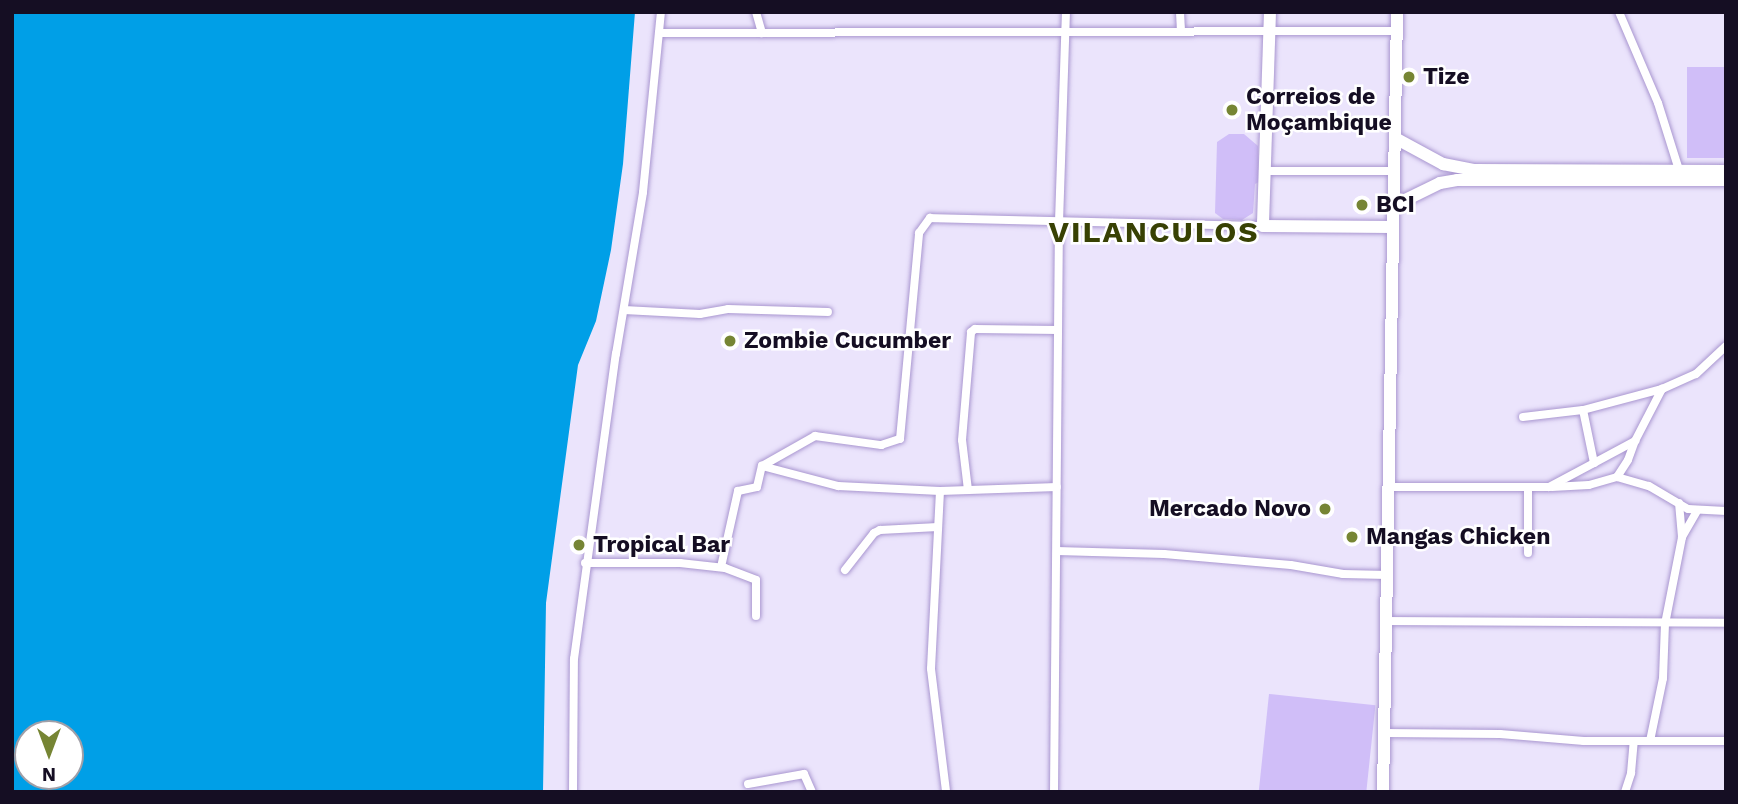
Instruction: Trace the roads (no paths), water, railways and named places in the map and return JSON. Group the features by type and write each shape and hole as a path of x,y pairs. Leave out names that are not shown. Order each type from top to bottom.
{"main road":[{"path":"1270,12 1263,226 1392,227"},
{"path":"1383,792 1397,12"},
{"path":"1395,138 1443,164 1473,170 1726,171"},
{"path":"1393,206 1440,183 1457,180 1726,180"}],"street":[{"path":"573,792 574,659 585,563 643,192 660,12"},
{"path":"756,12 762,33"},
{"path":"1054,792 1059,222 1063,30 1066,12"},
{"path":"1180,12 1181,31"},
{"path":"1619,12 1658,103 1679,170"},
{"path":"659,33 1397,31"},
{"path":"1266,171 1393,171"},
{"path":"721,567 738,491 757,487 762,466 816,436 881,445 900,439 919,233 930,218 1001,217 1059,222 1263,226"},
{"path":"624,310 700,314 728,309 828,312"},
{"path":"968,490 962,440 971,332 975,329 1058,330"},
{"path":"1523,417 1583,410 1662,389 1696,374 1726,346"},
{"path":"1617,477 1662,389"},
{"path":"1583,410 1594,463"},
{"path":"1549,487 1635,441"},
{"path":"762,466 838,486 940,491 1057,487"},
{"path":"1389,487 1528,488 1589,485 1617,477 1648,486 1697,511 1726,510"},
{"path":"1528,488 1528,554"},
{"path":"940,491 931,669 946,792"},
{"path":"1650,741 1663,678 1665,624 1682,537 1679,503"},
{"path":"1682,537 1697,511"},
{"path":"845,570 874,533 880,530 939,527"},
{"path":"1057,551 1164,554 1291,565 1343,574 1388,575"},
{"path":"585,563 680,563 721,567 756,580 756,616"},
{"path":"1387,621 1726,624"},
{"path":"1384,733 1634,741 1726,741"},
{"path":"1625,792 1631,773 1634,741"},
{"path":"748,784 804,774 812,792"}],"water":[{"path":"12,12 635,12 623,164 611,250 596,321 578,365 546,603 543,792 12,792"}],"place":[{"name":"Tize","path":"1409,77"},
{"name":"Correios de Moçambique","path":"1232,110"},
{"name":"BCI","path":"1362,205"},
{"name":"Zombie Cucumber","path":"730,341"},
{"name":"Mercado Novo","path":"1325,509"},
{"name":"Mangas Chicken","path":"1352,537"},
{"name":"Tropical Bar","path":"579,545"}],"district":[{"name":"VILANCULOS","path":"1154,232"}]}
